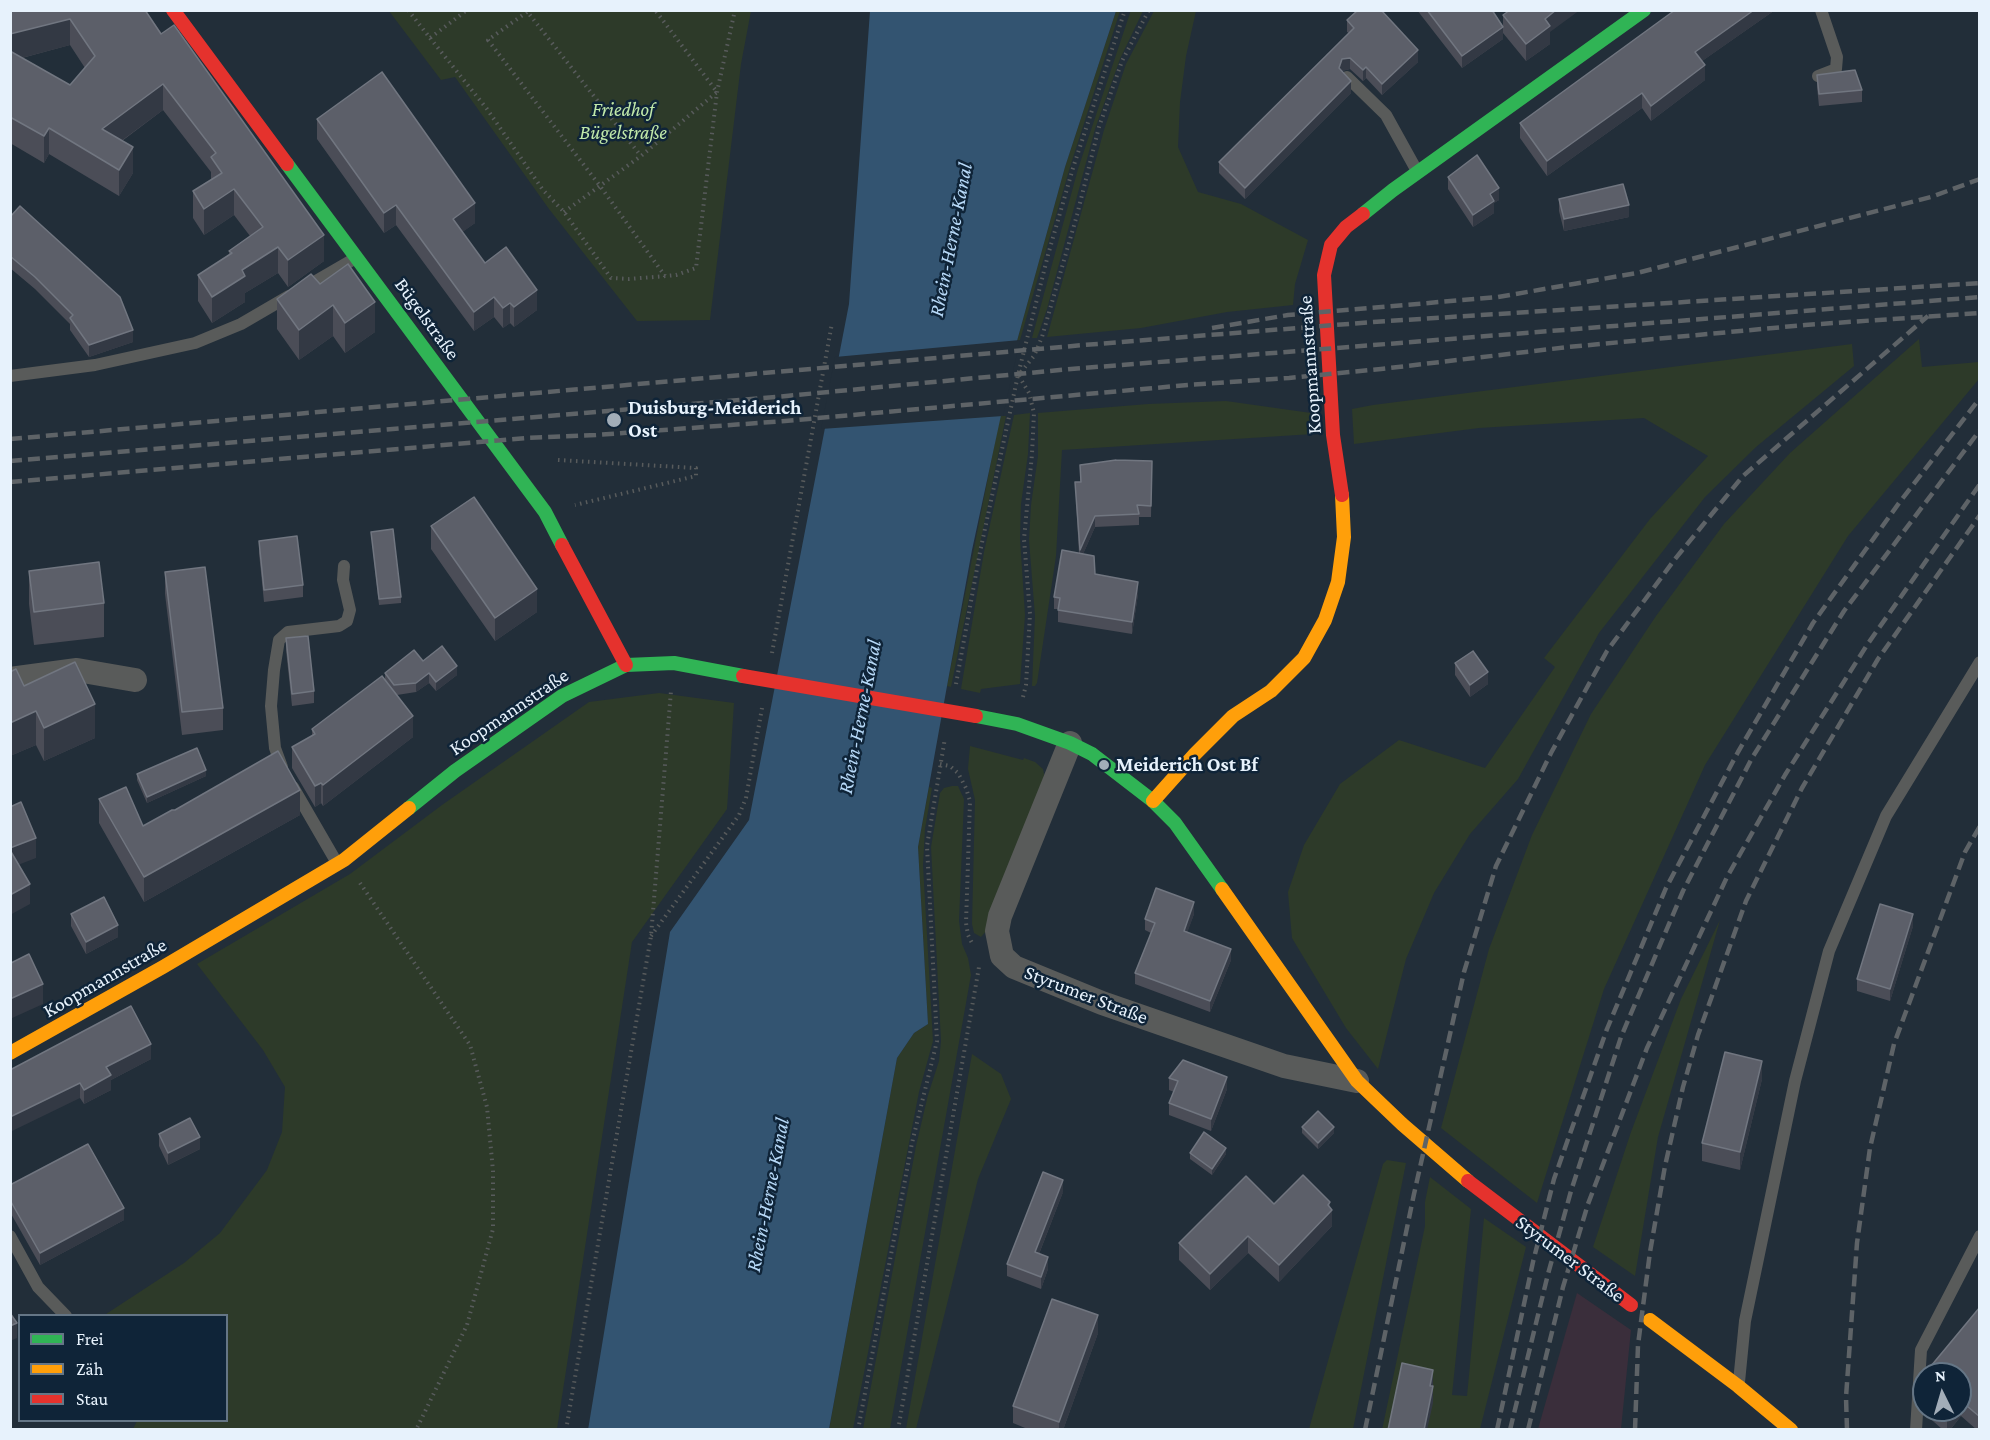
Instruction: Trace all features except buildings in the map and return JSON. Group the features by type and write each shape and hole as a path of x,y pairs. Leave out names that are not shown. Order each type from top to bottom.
{"street":[{"name":"Bügelstraße","path":"173,10 545,512 626,665"},
{"name":"Koopmannstraße","path":"1153,801 1233,716 1271,691 1304,658 1326,620 1338,582 1344,537 1342,495 1333,435 1324,276 1331,245 1346,227 1418,172 1644,10"},
{"name":"Koopmannstraße","path":"10,1053 163,967 341,862 455,771 562,696 626,665 674,663 1017,724 1070,743 1092,754 1153,801 1175,823"},
{"path":"10,679 77,670 135,680"},
{"path":"989,950 1000,916 1070,743"},
{"name":"Styrumer Straße","path":"1175,823 1357,1081 1402,1125 1482,1193 1738,1386 1791,1430"},
{"name":"Styrumer Straße","path":"989,950 1002,956 1014,967 1101,1003 1284,1066 1357,1081"}],"lane":[{"path":"1818,76 1836,69 1837,57 1821,10"},
{"path":"1347,77 1386,115 1418,172"},
{"path":"10,376 95,365 195,343 242,324 356,257"},
{"path":"341,862 278,759 271,706 279,640 283,635 288,632 339,626 347,621 350,610 343,580 344,566"},
{"path":"1738,1386 1745,1321 1792,1093 1829,951 1886,816 1980,662"},
{"path":"10,1236 38,1287 64,1314"},
{"path":"1916,1430 1921,1350 1980,1236"}],"path":[{"path":"408,10 487,109 543,190 564,212 611,278 629,279 676,275 696,268 717,92 735,10"},
{"path":"430,38 467,10"},
{"path":"655,10 717,92"},
{"path":"955,688 980,552 1018,375 1048,255 1125,10"},
{"path":"1018,375 1034,356 1042,337 1099,128 1122,61 1149,10"},
{"path":"641,156 527,11 488,40 666,276"},
{"path":"564,212 641,156 717,92"},
{"path":"771,659 832,323"},
{"path":"1017,724 1026,685 1030,614 1024,539 1034,414 1029,393 1018,375"},
{"path":"545,512 696,476 696,468 558,460"},
{"path":"566,1430 651,936 674,663"},
{"path":"651,936 739,815 746,798 763,705"},
{"path":"858,1430 912,1143 937,1041 927,846 946,731"},
{"path":"898,1430 979,973 989,950 968,935 966,923 970,801 958,773 950,766 940,764"},
{"path":"341,862 470,1045 487,1107 493,1171 493,1229 467,1324 416,1430"}],"shaded area":[{"path":"1577,1293 1631,1330 1621,1429 1538,1429"}],"green space":[{"path":"1131,10 1143,11 1120,59 1095,129 1047,309 1037,338 1032,338 1078,169"},
{"name":"Friedhof Bügelstraße","path":"389,11 751,11 741,64 710,320 637,321 549,209 455,77 441,80"},
{"path":"1116,11 1120,11 1070,167 1020,340 1017,341 1065,167"},
{"path":"1154,11 1196,11 1186,56 1180,102 1178,147 1198,192 1241,204 1308,240 1295,284 1293,305 1227,312 1141,328 1047,337 1104,130 1126,64"},
{"path":"1919,339 1922,367 1979,362 1979,379 1848,536 1705,765 1604,989 1537,1203 1441,1128 1489,949 1532,835 1591,714 1656,616 1724,524 1790,453"},
{"path":"1852,344 1854,366 1756,447 1705,497 1599,633 1518,779 1470,834 1434,893 1406,959 1378,1069 1346,1028 1292,938 1288,892 1304,845 1340,784 1399,740 1485,768 1555,667 1544,658 1650,519 1708,456 1644,418 1479,428 1354,444 1352,409"},
{"path":"1226,401 1311,413 1313,434 1062,450 1056,556 1037,683 1032,686 1035,616 1029,540 1038,456 1038,413 1148,404"},
{"path":"1030,413 1028,454 1021,504 1020,538 1025,615 1020,684 981,689 980,693 961,689 984,552 1014,415"},
{"path":"1000,416 1006,416 951,687 947,686"},
{"path":"659,693 734,703 727,809 632,942 557,1429 133,1429 136,1422 228,1422 228,1314 106,1314 184,1263 220,1233 267,1170 282,1132 285,1087 263,1050 197,964 350,874 442,805 589,702"},
{"path":"970,746 1035,762 1043,769 1044,774 1043,789 988,929 981,937 974,933 972,924 975,800 968,769"},
{"path":"958,786 964,799 959,921 962,944 968,958 971,975 890,1429 863,1429 916,1146 939,1061 941,1041 931,847 940,793 944,788"},
{"path":"929,787 932,788 925,829 923,865 933,1041 919,1092 853,1429 829,1430 897,1058 914,1033 928,1024 918,847"},
{"path":"1720,920 1658,1137 1635,1276 1593,1247 1631,1132 1681,999"},
{"path":"972,1054 1001,1074 1011,1099 978,1179 916,1429 906,1429"},
{"path":"1387,1160 1406,1163 1353,1429 1309,1429 1383,1164"},
{"path":"1430,1177 1471,1209 1452,1395 1467,1396 1484,1218 1526,1247 1480,1429 1382,1430 1425,1226 1425,1202"}],"water":[{"name":"Rhein-Herne-Kanal","path":"870,11 1116,11 1065,167 1017,341 972,550 918,847 928,1024 914,1033 897,1058 829,1429 588,1430 670,932 749,820 849,304"}],"pier":[{"path":"1020,340 1003,416 821,429 835,357"}],"railway":[{"path":"1212,328 1288,315 1498,297 1637,273 1931,197 1980,179"},
{"path":"10,439 1084,345 1373,322 1980,283"},
{"path":"10,461 786,396 1071,369 1980,297"},
{"path":"10,482 527,438 785,421 1289,378 1568,347 1805,325 1980,313"},
{"path":"1365,1430 1414,1194 1464,972 1496,866 1551,753 1607,651 1675,559 1743,476 1928,316"},
{"path":"1497,1430 1533,1262 1554,1179 1607,1029 1666,888 1738,752 1813,623 1899,503 1980,398"},
{"path":"1510,1430 1571,1191 1621,1037 1683,891 1752,758 1844,611 1980,430"},
{"path":"1528,1430 1563,1287 1588,1204 1647,1048 1727,877 1785,775 1867,645 1980,484"},
{"path":"1635,1430 1638,1345 1650,1252 1665,1166 1683,1087 1698,1035 1746,901 1802,788 1878,659 1980,515"},
{"path":"1847,1430 1846,1397 1857,1243 1870,1148 1894,1044 1965,852 1980,826"}],"traffic: fast":[{"path":"1363,214 1644,10"},
{"path":"287,164 545,512 562,545"},
{"path":"409,808 455,771 562,696 626,665 674,663 743,676"},
{"path":"976,716 1017,724 1070,743 1092,754 1153,801 1175,823 1222,889"}],"traffic: slow":[{"path":"1153,801 1233,716 1271,691 1304,658 1325,620 1338,582 1344,537 1342,495"},
{"path":"10,1053 163,967 344,860 409,808"},
{"path":"1222,889 1357,1081 1402,1124 1468,1181"},
{"path":"1650,1320 1738,1386 1791,1430"}],"traffic: jam":[{"path":"173,10 287,164"},
{"path":"1342,495 1333,435 1324,275 1331,245 1346,227 1363,214"},
{"path":"562,545 626,665"},
{"path":"743,676 976,716"},
{"path":"1468,1181 1631,1305"}],"place":[{"name":"Duisburg-Meiderich Ost","path":"614,420"},
{"name":"Meiderich Ost Bf","path":"1104,765"}]}
